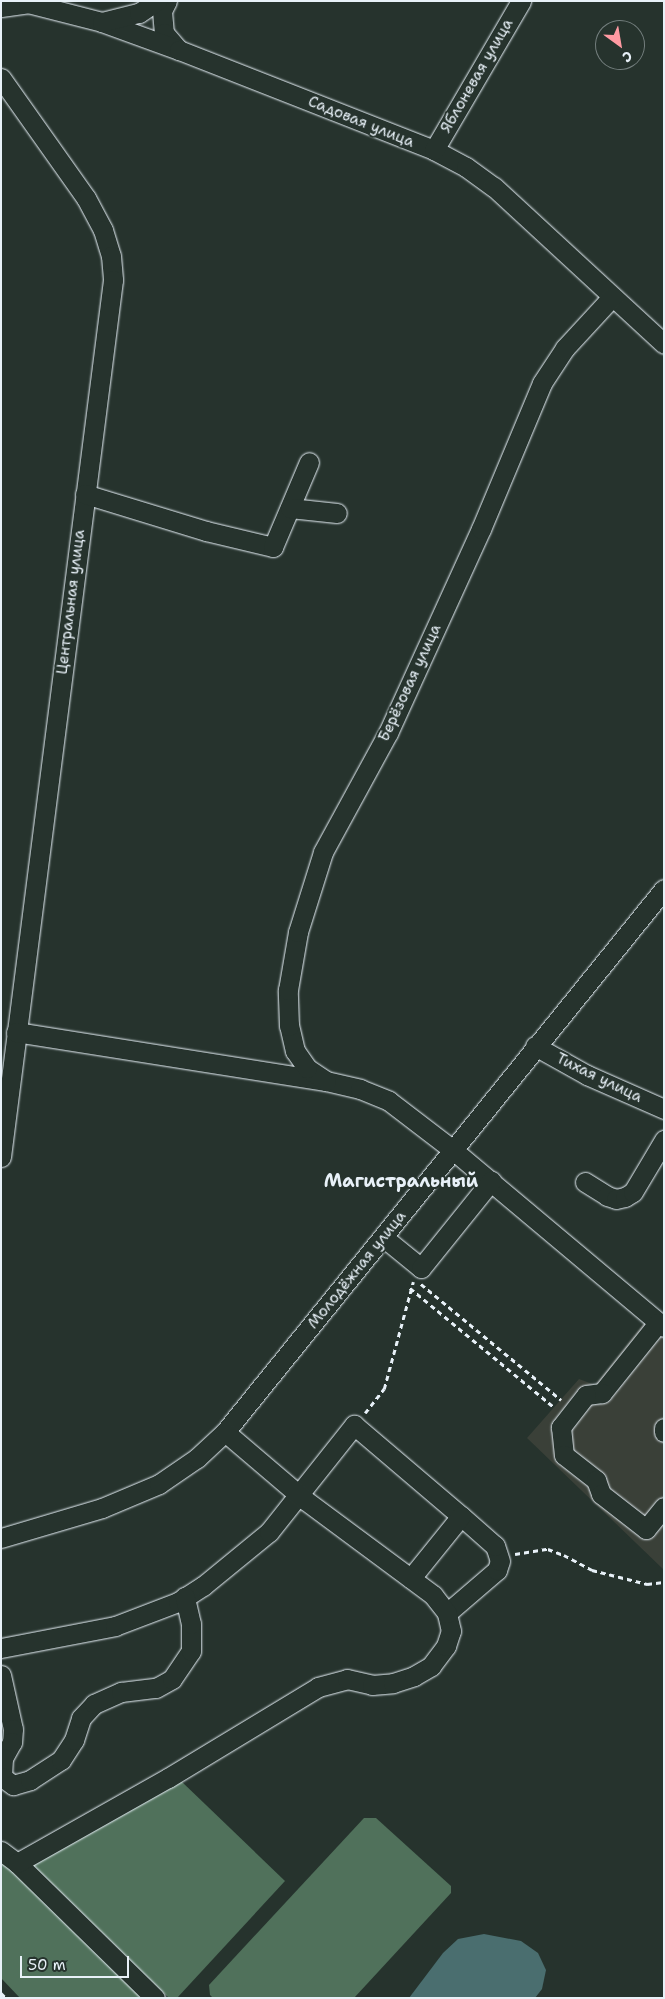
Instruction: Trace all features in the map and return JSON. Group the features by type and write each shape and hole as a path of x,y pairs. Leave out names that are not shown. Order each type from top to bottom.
{"street":[{"path":"102,22 136,7 157,1"},
{"path":"166,1 162,11 164,33 179,50"},
{"name":"Яблоневая улица","path":"434,150 521,1"},
{"name":"Садовая улица","path":"1,7 28,3 102,22 179,50 434,150 466,167 494,187 612,297 661,336"},
{"name":"Центральная улица","path":"1,78 86,198 103,230 111,256 113,280 1,1157"},
{"name":"Берёзовая улица","path":"326,1082 307,1068 295,1050 289,1026 288,990 298,932 323,852 388,733 481,528 542,383 565,348 612,297"},
{"path":"85,494 206,531 273,547 309,462"},
{"path":"290,508 337,513"},
{"name":"Молодёжная улица","path":"1,1538 102,1508 160,1484 197,1458 225,1432 535,1046 664,889"},
{"path":"16,1032 326,1082 360,1089 389,1101 491,1181 661,1325 602,1393 586,1395 561,1427 564,1455 596,1480 601,1494 646,1529 664,1507"},
{"name":"Тихая улица","path":"535,1046 587,1075 664,1109"},
{"path":"585,1182 607,1196 616,1199 625,1197 633,1192 664,1140"},
{"path":"383,1237 418,1273 491,1181"},
{"path":"1,1648 115,1626 185,1597 203,1586 269,1532 354,1425 495,1546 500,1560 497,1570 448,1613"},
{"path":"17,1863 168,1778 318,1686 347,1679 372,1685 393,1683 414,1676 431,1666 446,1646 451,1631 448,1613 434,1595 298,1494 225,1432"},
{"path":"411,1578 461,1516"},
{"path":"1,1675 13,1729 12,1742 3,1758 2,1777 13,1785 30,1780 61,1760 74,1740 80,1718 94,1704 121,1692 156,1688 172,1679 191,1651 191,1624 185,1597"},
{"path":"1,1851 17,1863 155,1998"}],"path":[{"path":"354,1425 374,1404 384,1389 410,1288 418,1273 570,1415"},
{"path":"410,1288 570,1415"},
{"path":"500,1560 520,1552 548,1549 592,1570 647,1584 664,1582"},
{"path":"1,1993 6,1998"}],"shaded area":[{"path":"647,1319 664,1333 664,1570 527,1438 579,1379 595,1385"}],"green space":[{"path":"181,1781 285,1881 177,1998 169,1998 33,1865"},
{"path":"364,1818 376,1818 451,1886 451,1893 354,1998 213,1998 210,1995 209,1985"},
{"path":"1,1850 155,1998 20,1998 1,1978"}],"water":[{"path":"484,1934 521,1941 538,1953 546,1970 542,1989 535,1998 409,1998 443,1953 458,1939"}],"district":[{"name":"Магистральный","path":"401,1181"}]}
